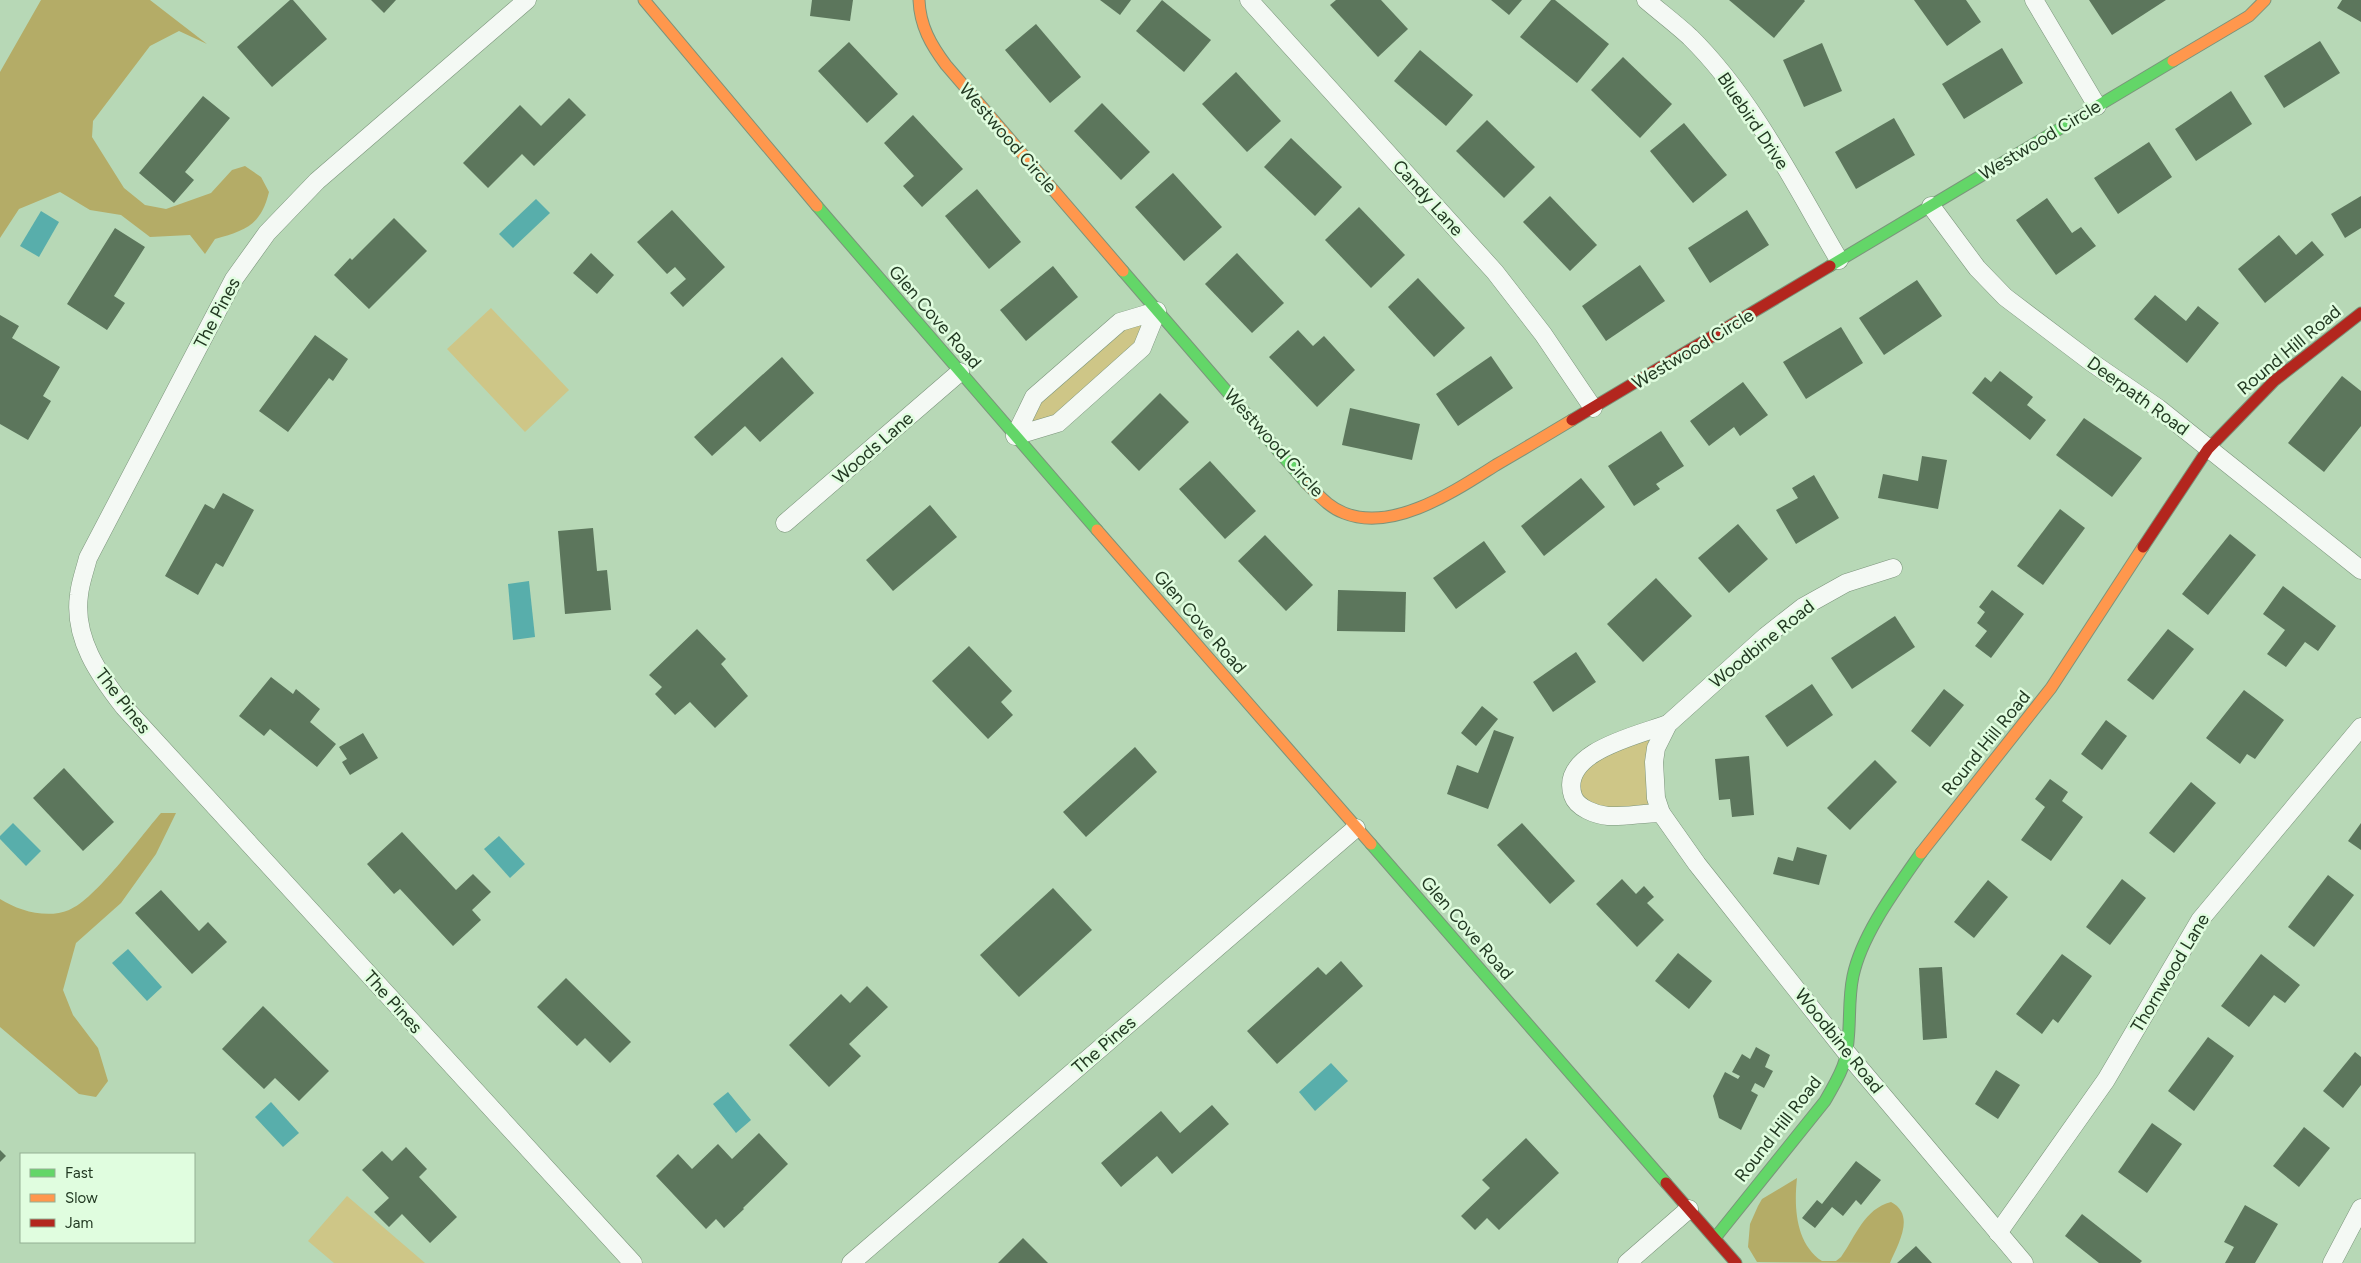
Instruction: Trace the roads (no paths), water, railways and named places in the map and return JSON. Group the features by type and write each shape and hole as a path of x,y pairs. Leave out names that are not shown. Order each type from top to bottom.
{"street":[{"name":"The Pines","path":"527,0 317,181 267,233 250,256 234,279 88,558 79,596 81,633 98,675 124,707 633,1263"},
{"name":"Glen Cove Road","path":"644,0 833,225 1015,436 1736,1263"},
{"name":"Westwood Circle","path":"919,0 923,28 936,52 961,84 1304,481 1333,508 1354,516 1369,518 1396,516 1435,502 2249,16 2265,0"},
{"name":"Candy Lane","path":"1249,0 1495,272 1543,334 1593,408"},
{"name":"Bluebird Drive","path":"1646,0 1690,37 1722,74 1756,121 1839,260"},
{"path":"2034,0 2097,106"},
{"name":"Deerpath Road","path":"1931,206 1977,268 2005,297 2091,362 2158,408 2361,570"},
{"path":"1015,436 1058,422 1142,348 1157,311"},
{"path":"1015,436 1034,397 1120,322 1157,311"},
{"name":"Round Hill Road","path":"1714,1238 1825,1101 1839,1078 1846,1052 1851,980 1859,955 1888,899 1932,836 1999,757 2051,688 2208,449 2274,381 2361,313"},
{"name":"Woods Lane","path":"785,524 960,372"},
{"name":"Woodbine Road","path":"1893,568 1846,583 1803,607 1766,636 1668,724 1656,748 1654,762 1656,798 1661,813 1697,864 1846,1052 1947,1169 2024,1263"},
{"name":"Woodbine Road","path":"1661,813 1607,816 1584,809 1575,801 1570,787 1572,775 1585,759 1600,749 1668,724"},
{"name":"Thornwood Lane","path":"1998,1233 2106,1080 2200,920 2361,727"},
{"name":"The Pines","path":"852,1263 1356,828"},
{"path":"2332,1263 2361,1208"},
{"path":"1627,1263 1689,1209"}],"water":[{"path":"536,199 550,213 513,248 499,234"},
{"path":"41,211 59,222 39,257 20,246"},
{"path":"529,581 535,637 513,640 508,584"},
{"path":"13,823 41,851 26,866 0,839 0,836"},
{"path":"499,836 525,864 510,878 484,849"},
{"path":"128,949 162,987 147,1001 112,963"},
{"path":"1331,1063 1348,1081 1315,1111 1299,1092"},
{"path":"728,1092 751,1120 736,1133 713,1104"},
{"path":"271,1102 299,1133 283,1147 255,1117"}]}
